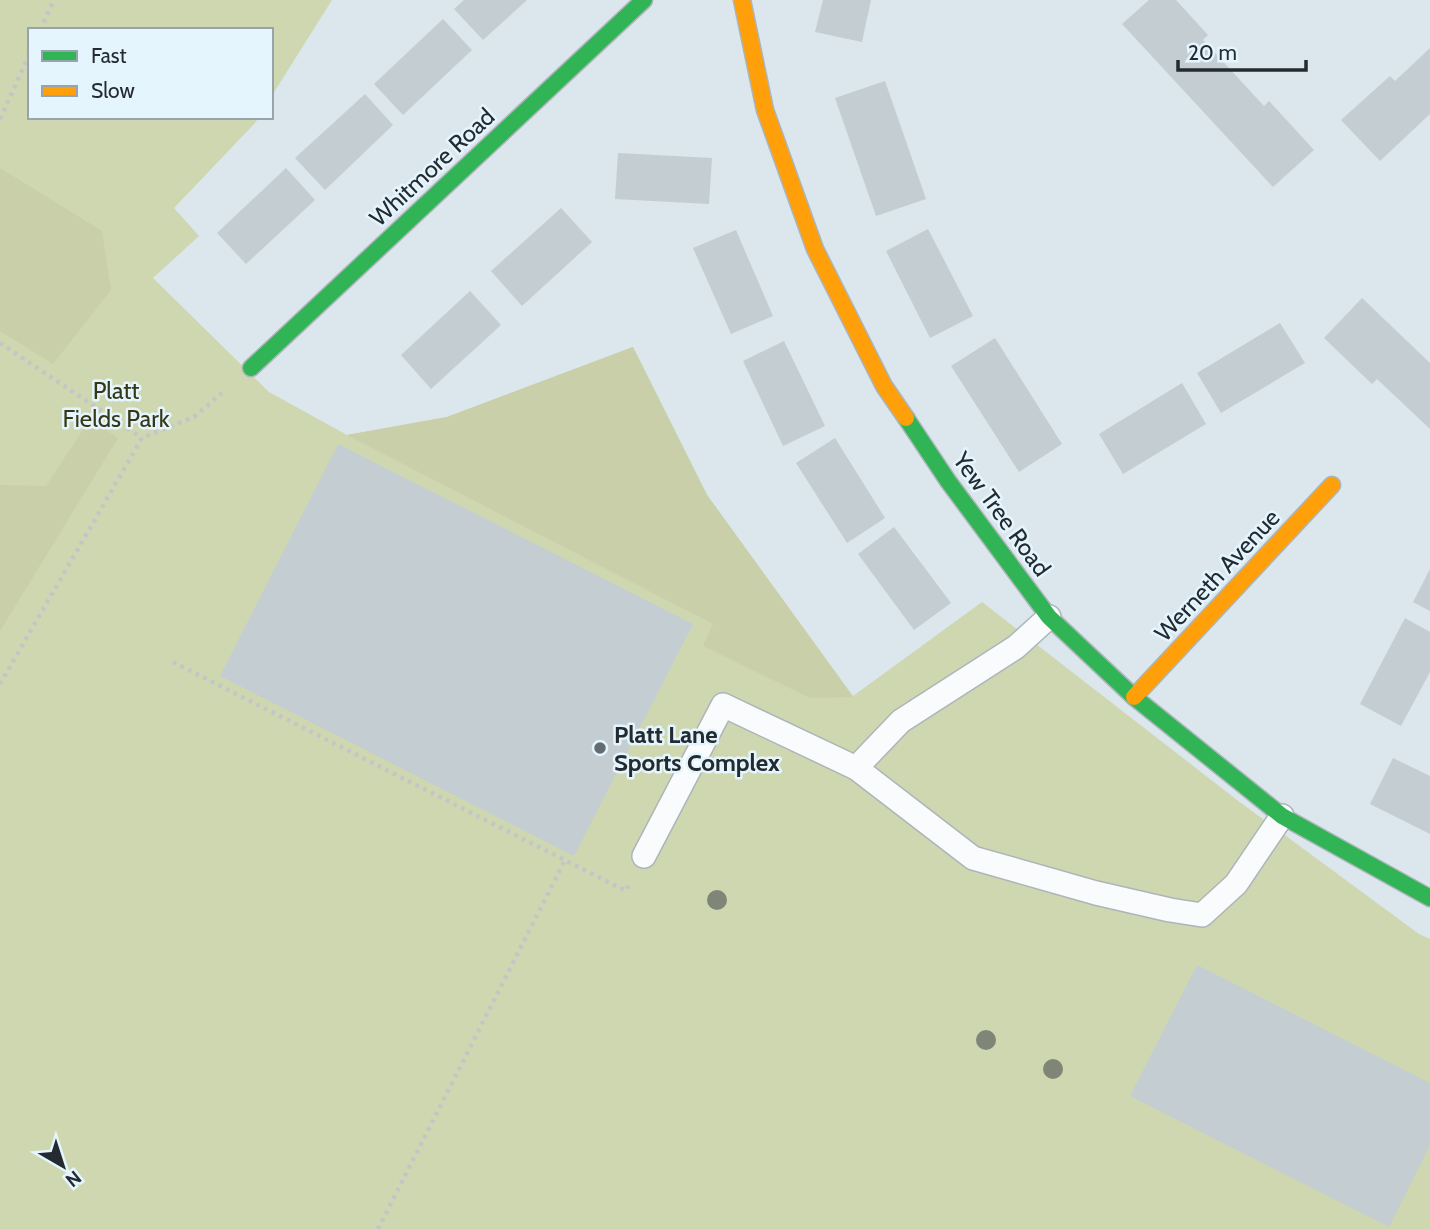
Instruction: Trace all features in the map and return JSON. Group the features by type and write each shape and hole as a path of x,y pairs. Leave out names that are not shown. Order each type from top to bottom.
{"street":[{"name":"Whitmore Road","path":"251,368 644,0"},
{"name":"Yew Tree Road","path":"742,0 765,110 815,249 884,386 948,481 1049,617 1134,697 1283,817 1430,898"},
{"name":"Werneth Avenue","path":"1134,697 1332,485"}],"lane":[{"path":"856,768 901,721 1016,647 1049,617"},
{"path":"644,856 723,705 856,768 973,858 1096,893 1170,910 1202,915 1236,884 1283,817"}],"path":[{"path":"41,28 54,0"},
{"path":"0,119 28,57"},
{"path":"0,343 142,438"},
{"path":"0,684 142,438 194,417 251,368"},
{"path":"173,662 626,891 644,856"},
{"path":"378,1229 565,860"}],"green space":[{"name":"Platt Lane Sports Complex","path":"0,0 332,0 273,94 273,28 28,28 28,119 258,119 174,208 199,236 153,278 269,392 347,435 447,417 633,347 707,495 853,696 982,602 1237,800 1419,934 1430,939 1430,1229 0,1229"},
{"path":"0,168 102,231 111,290 53,364 0,331"},
{"path":"633,347 707,495 853,697 810,698 703,646 713,624 347,435 447,417"},
{"path":"90,419 118,438 0,631 0,485 46,486"}],"building":[{"path":"464,0 527,0 483,40 454,9"},
{"path":"823,0 871,0 862,42 815,32"},
{"path":"1149,0 1176,0 1208,35 1203,40 1264,106 1269,101 1314,150 1273,187 1122,24"},
{"path":"443,19 472,50 403,115 374,84"},
{"path":"1430,48 1430,114 1380,161 1341,120 1390,76 1395,81"},
{"path":"885,81 926,199 876,216 835,98"},
{"path":"365,94 393,125 325,190 295,158"},
{"path":"618,153 712,158 709,204 615,199"},
{"path":"286,168 315,200 246,264 217,233"},
{"path":"561,208 592,242 522,306 491,271"},
{"path":"928,229 973,316 930,338 886,251"},
{"path":"736,230 773,316 731,334 693,248"},
{"path":"470,291 501,325 431,389 401,355"},
{"path":"1362,298 1430,363 1430,429 1377,379 1372,384 1324,338"},
{"path":"1280,323 1305,363 1221,413 1197,373"},
{"path":"995,338 1062,444 1019,472 951,366"},
{"path":"784,341 825,426 783,446 743,361"},
{"path":"1182,383 1206,424 1123,474 1099,434"},
{"path":"835,438 885,518 847,543 796,463"},
{"path":"338,444 693,624 574,856 220,676"},
{"path":"894,527 951,603 914,630 858,554"},
{"path":"1430,569 1430,611 1413,602"},
{"path":"1405,618 1430,632 1430,672 1401,726 1360,704"},
{"path":"1393,758 1430,776 1430,834 1370,804"},
{"path":"1197,965 1430,1083 1430,1145 1389,1227 1130,1096"}],"traffic: fast":[{"path":"251,368 644,0"},
{"path":"906,418 948,481 1049,617 1134,697 1282,816 1430,898"}],"traffic: slow":[{"path":"742,0 765,110 815,249 884,386 906,418"},
{"path":"1134,697 1332,485"}],"place":[{"name":"Platt Lane Sports Complex","path":"600,748"}],"park label":[{"name":"Platt Fields Park","path":"116,404"}]}
